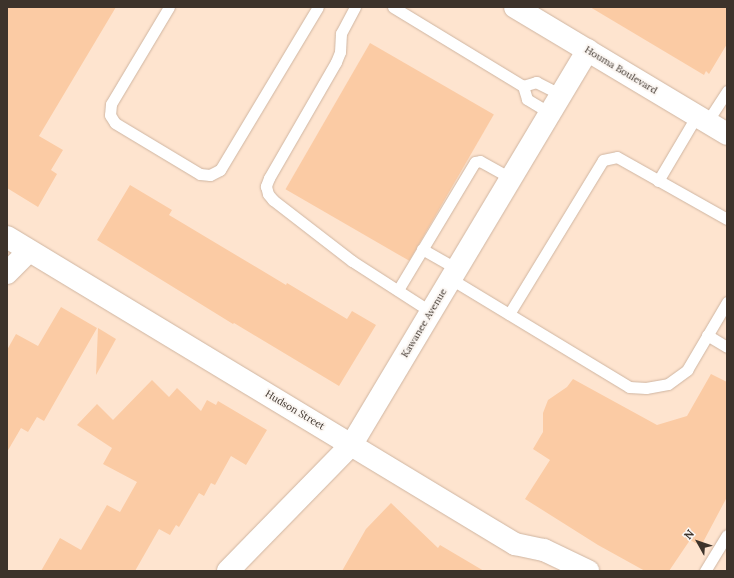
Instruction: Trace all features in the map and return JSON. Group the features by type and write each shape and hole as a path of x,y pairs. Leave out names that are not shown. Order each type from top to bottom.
{"street":[{"name":"Houma Boulevard","path":"515,7 727,134"},
{"name":"Kawanee Avenue","path":"228,571 352,444 588,50"},
{"name":"Hudson Street","path":"7,238 352,444 515,544 544,550 588,571"},
{"path":"7,273 29,251"}],"lane":[{"path":"169,7 111,104 110,115 115,123 200,174 210,175 220,170 318,7"},
{"path":"355,7 341,33 340,52 336,62 268,178 266,186 268,194 273,200 352,261 431,312"},
{"path":"392,7 523,86 527,99 555,104"},
{"path":"523,86 536,82 555,104"},
{"path":"658,181 702,119 727,91"},
{"path":"509,314 603,160 617,157 727,220"},
{"path":"398,290 475,162 480,161 511,178"},
{"path":"422,249 509,314 629,387 646,388 668,384 687,370 727,302"},
{"path":"708,335 727,346"},
{"path":"705,571 727,535"}],"building":[{"path":"7,7 116,7 39,136 63,150 51,170 57,174 38,207 7,188"},
{"path":"590,7 727,7 727,44 709,74 706,71 704,75"},
{"path":"370,43 494,114 409,261 286,189"},
{"path":"130,185 172,210 169,215 286,285 287,283 347,319 352,311 376,325 339,386 234,323 233,324 97,240"},
{"path":"61,307 97,328 44,421 37,417 28,432 21,428 7,452 7,350 16,334 38,346"},
{"path":"98,328 116,339 96,375"},
{"path":"711,374 727,382 727,497 701,546 690,540 669,571 645,571 598,545 525,499 550,460 533,449 543,432 543,413 548,400 567,387 573,379 657,425 687,416"},
{"path":"152,380 169,397 177,388 201,411 207,400 216,405 218,401 267,430 246,465 231,456 215,485 211,483 204,496 199,493 179,527 176,525 170,535 159,529 135,571 41,571 60,538 81,550 107,505 120,512 137,482 103,464 112,448 77,425 97,404 113,420"},
{"path":"391,503 438,548 440,545 484,571 342,571 366,529"}]}
